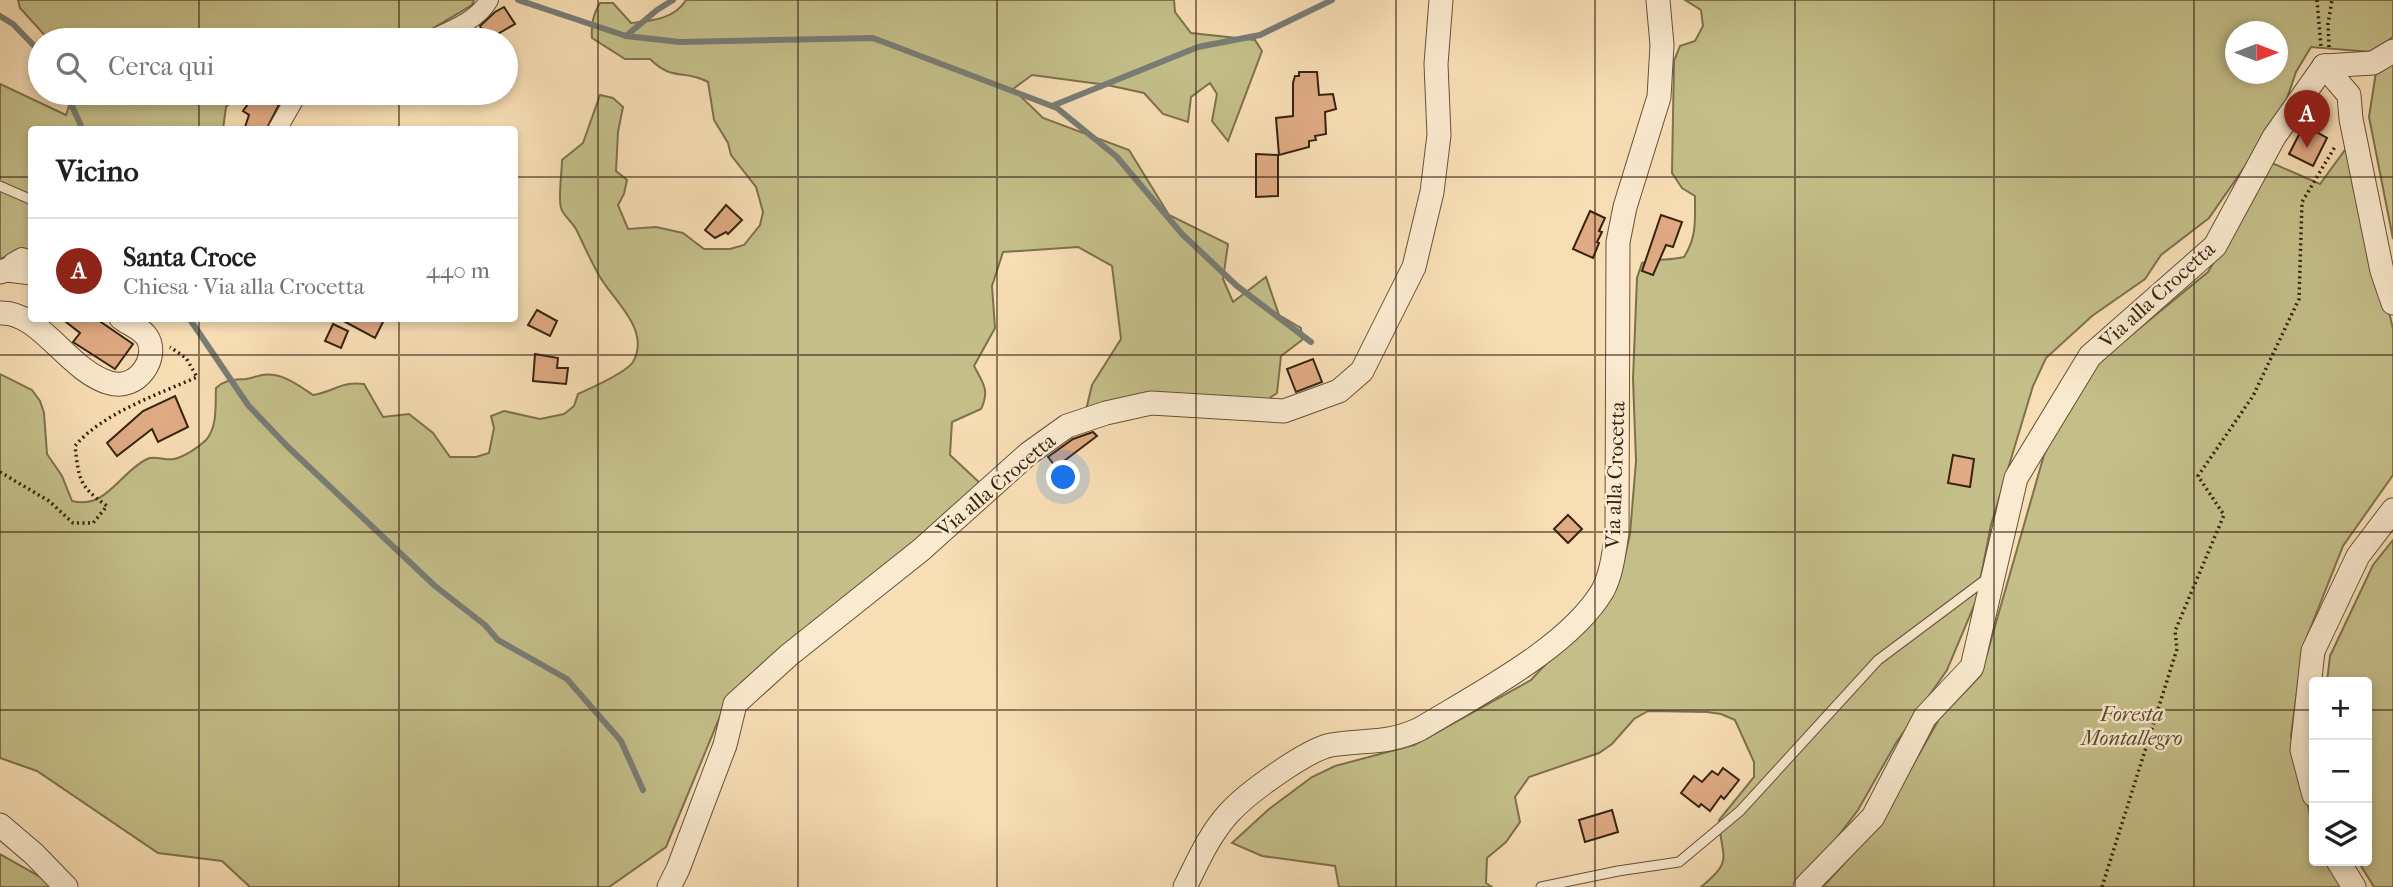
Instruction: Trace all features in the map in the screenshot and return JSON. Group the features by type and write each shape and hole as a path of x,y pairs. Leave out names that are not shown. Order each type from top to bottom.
{"street":[{"path":"453,28 481,11 489,0"},
{"name":"Via alla Crocetta","path":"668,887 678,869 725,744 735,704 789,655 921,550 1028,454 1067,426 1106,413 1151,403 1284,411 1339,391 1362,371 1414,267 1432,192 1439,135 1436,64 1441,0"},
{"name":"Via alla Crocetta","path":"1185,887 1206,845 1230,812 1292,763 1312,751 1331,745 1379,742 1403,737 1420,729 1521,668 1584,617 1604,588 1613,560 1617,533 1618,242 1625,206 1659,96 1661,45 1658,0"},
{"path":"2324,66 2373,63 2393,51"},
{"path":"2324,66 2349,95 2351,119 2382,271 2393,303"},
{"name":"Via alla Crocetta","path":"1805,887 1872,817 1925,718 1972,667 2016,478 2090,356 2215,246 2274,137 2324,66"},
{"path":"279,126 291,105"},
{"path":"4,271 22,257 28,259"},
{"path":"4,271 28,273"},
{"path":"0,313 14,313 28,320"},
{"path":"30,322 93,377 123,385 135,382 149,361 150,344 145,334 127,322"},
{"path":"2309,776 2302,750 2313,652 2358,556 2393,510"},
{"path":"0,825 34,854 66,887"},
{"path":"2341,866 2354,887"}],"lane":[{"path":"0,186 28,198"},
{"path":"1541,887 1679,862 1740,811 1878,660 1993,574"}],"path":[{"path":"2317,0 2319,39 2324,66"},
{"path":"2324,66 2330,43 2332,0"},
{"path":"2102,887 2177,649 2175,631 2224,515 2198,476 2253,396 2299,299 2302,202 2351,119"},
{"path":"0,472 49,501 73,523 93,523 107,506 84,489 78,472 75,446 84,434 197,377 186,358 145,334"}],"green space":[{"path":"18,0 474,0 472,5 433,28 38,28 20,8"},
{"path":"686,0 1174,0 1175,12 1191,33 1255,40 1262,51 1228,141 1212,121 1217,94 1210,83 1191,97 1188,122 1163,114 1144,93 1107,85 1032,75 1013,89 1043,118 1129,150 1169,215 1228,244 1223,279 1233,302 1266,277 1279,315 1301,328 1302,340 1281,356 1277,393 1267,400 1085,414 1092,385 1121,339 1112,266 1078,247 1003,252 992,286 995,328 974,366 984,387 984,402 981,409 952,422 950,455 981,484 856,595 742,682 721,714 666,847 609,887 250,887 222,861 158,853 37,771 0,758 0,374 32,390 40,401 44,413 47,454 62,476 72,501 84,502 104,495 147,459 178,458 203,443 214,422 216,388 230,381 262,375 276,375 289,380 313,395 343,385 364,384 383,417 409,414 433,433 450,457 476,457 489,453 494,428 491,416 504,411 540,419 564,414 574,406 578,394 608,380 629,366 637,350 634,327 600,277 560,203 562,160 583,143 600,95 613,98 623,107 618,132 616,171 627,180 618,205 628,229 656,227 683,233 704,249 730,249 744,245 760,225 763,212 756,187 731,155 728,143 714,120 708,82 672,73 650,59 625,59 592,38 593,20 600,3 613,3 631,23 669,15"},
{"path":"1685,0 2393,0 2393,37 2372,52 2311,47 2296,72 2282,113 2209,218 2161,255 2145,279 2092,316 2046,358 2033,386 1991,525 1976,601 1947,670 1896,743 1858,810 1811,872 1796,887 1701,887 1712,878 1724,858 1719,820 1754,777 1754,762 1735,720 1707,712 1648,711 1634,719 1612,744 1599,753 1529,777 1515,797 1520,822 1506,842 1487,858 1486,883 1492,887 1339,887 1335,866 1262,856 1232,843 1269,809 1312,777 1335,766 1414,745 1531,680 1556,653 1588,627 1620,577 1630,534 1636,461 1633,379 1637,278 1642,263 1684,257 1693,235 1695,196 1682,188 1672,173 1674,61 1680,46 1695,41 1703,26 1701,10"},
{"path":"2393,62 2393,239 2369,117 2376,72"},
{"path":"0,84 28,97 28,105 45,105 66,115 69,105 228,105 223,126 28,126 28,255 11,254 0,259"},
{"name":"Foresta Montallegro","path":"2350,143 2393,329 2393,475 2343,546 2303,647 2291,736 2309,810 2309,866 2330,866 2341,887 1823,887 1879,825 1939,719 1981,675 2044,455 2080,377 2208,272 2272,163 2320,184"},
{"path":"2393,540 2393,887 2374,887 2361,866 2372,866 2372,677 2328,677 2330,656 2373,565"},
{"path":"0,854 58,887 0,887"}],"building":[{"path":"504,7 515,24 508,28 481,28 495,12"},
{"path":"1299,72 1317,72 1319,95 1333,94 1336,109 1325,112 1326,134 1315,136 1316,140 1309,141 1309,147 1279,155 1276,118 1293,116 1293,83"},
{"path":"247,105 279,105 268,126 245,126 249,115 243,111"},
{"path":"2304,125 2327,138 2313,166 2289,154"},
{"path":"1256,154 1278,155 1278,196 1256,197"},
{"path":"726,205 742,220 728,234 726,232 715,238 705,230"},
{"path":"1590,211 1605,218 1593,258 1573,249"},
{"path":"1661,215 1682,222 1673,247 1666,245 1653,275 1642,271"},
{"path":"537,310 557,321 550,336 528,325"},
{"path":"66,322 101,322 133,344 115,369 73,342 80,333"},
{"path":"345,322 383,322 375,338"},
{"path":"333,324 348,331 341,348 325,341"},
{"path":"535,354 558,358 557,368 568,368 566,384 533,381"},
{"path":"1313,359 1322,382 1296,392 1287,369"},
{"path":"175,396 188,427 158,442 152,429 117,456 107,443 143,411"},
{"path":"1093,432 1097,436 1056,467 1048,457 1073,439"},
{"path":"1953,455 1974,459 1970,487 1948,483"},
{"path":"1568,515 1582,529 1568,543 1554,529"},
{"path":"1723,768 1739,780 1724,799 1721,796 1710,811 1701,804 1699,807 1681,793 1694,776 1702,782 1712,771 1718,775"},
{"path":"1612,810 1618,832 1585,842 1579,820"}],"waterway":[{"path":"518,0 626,36 680,42 873,38 1057,108 1117,157 1182,234 1237,286 1311,342"},
{"path":"626,36 673,0"},
{"path":"1052,106 1198,47 1260,35 1332,0"},
{"path":"0,16 13,24 28,40"},
{"path":"72,105 81,126"},
{"path":"192,322 248,405 288,447 435,586 485,625 498,640 567,679 621,741 643,790"}],"place":[{"name":"Santa Croce","path":"2307,148"}]}
